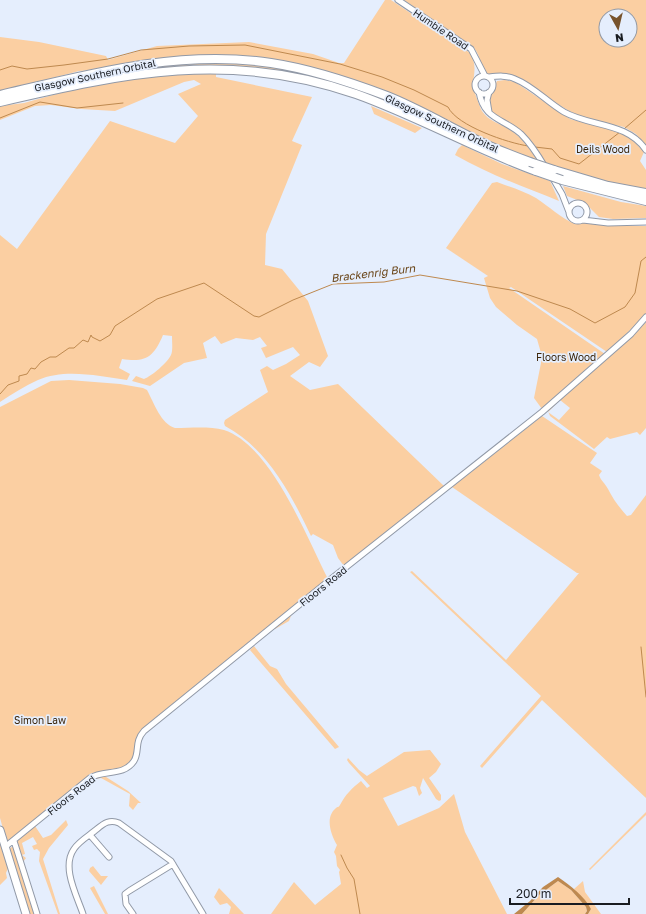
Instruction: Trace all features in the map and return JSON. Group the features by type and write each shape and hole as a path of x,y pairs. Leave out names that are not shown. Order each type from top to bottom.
{"highway":[{"name":"Glasgow Southern Orbital","path":"0,96 126,66 155,62 199,59 270,63 331,76 389,97 483,143 530,162 608,186 646,193"},
{"name":"Glasgow Southern Orbital","path":"0,102 121,76 202,68 262,72 296,77 355,94 418,119 503,159 536,171 590,189 646,201"}],"main road":[{"path":"0,830 26,914"}],"street":[{"name":"Humbie Road","path":"398,0 471,49 486,77 492,84"},
{"path":"478,63 478,79 475,86 479,92 482,105 490,114 520,133 531,145 562,194 573,220 600,222 646,222"},
{"path":"478,79 499,76 511,78 528,87 563,111 577,118 624,130 634,136 646,150"},
{"path":"490,114 487,104 492,84 497,80 511,78"},
{"path":"479,92 484,94 489,92"},
{"path":"562,194 569,201 584,205 587,210 600,222"},
{"path":"569,212 572,206 579,203"},
{"path":"583,220 587,216 587,210"},
{"name":"Floors Road","path":"5,847 94,775 118,772 130,765 135,757 137,742 144,732 331,579 542,412 631,334 646,317"},
{"path":"83,914 70,872 69,862 75,847 105,822 115,822 167,858 173,864 203,914"},
{"path":"90,835 109,857"},
{"path":"14,840 37,914"},
{"path":"133,914 126,904 125,894 173,864"}],"green space":[{"path":"385,0 391,0 470,53 474,65 473,87 482,111 488,118 516,134 527,145 539,161 466,131 412,105 264,60 79,71 0,92 0,37 39,42 106,56 108,60 157,46 249,42 313,54 339,63 344,63"},
{"path":"404,0 646,0 646,147 636,134 624,127 587,119 569,111 513,76 487,75 483,69 478,54 474,48"},
{"path":"197,63 263,66 306,73 347,85 445,127 326,82 217,66 161,68 19,94 139,68"},
{"path":"216,72 216,77 312,97 292,141 302,145 266,234 265,265 282,269 308,301 328,356 320,367 309,362 290,376 310,390 338,384 444,486 344,566 338,558 333,545 313,534 311,536 295,504 265,459 240,435 225,426 224,423 225,420 268,392 260,370 267,366 273,370 300,355 293,347 266,358 261,348 267,346 260,337 253,340 236,338 221,344 215,336 203,343 207,358 184,363 150,386 132,381 136,376 144,379 151,375 169,358 172,351 172,336 163,335 153,353 144,359 122,359 119,368 130,374 127,380 94,375 59,374 38,380 0,402 0,235 17,249 110,121 175,143 198,116 178,94 201,84 194,80 184,82 115,111 51,105 35,106 0,120 0,106 24,103 78,88 136,78"},
{"name":"Deils Wood","path":"505,80 515,82 570,119 627,134 644,152 640,161 646,170 646,189 595,180 545,163 538,150 518,129 493,114 489,108 489,97 497,81"},
{"path":"371,106 422,128 415,133 374,114"},
{"path":"462,145 502,164 550,181 559,201 493,174 455,155"},
{"name":"Floors Wood","path":"497,182 522,191 541,201 575,224 586,222 606,226 646,226 646,315 607,352 511,287 509,288 605,354 542,409 534,398 541,363 541,353 537,339 517,325 496,307 490,298 484,278 488,276 446,248 492,183"},
{"path":"563,186 621,202 646,206 646,218 613,219 599,217 585,203 567,196"},
{"path":"646,322 646,428 640,435 637,432 610,439 607,437 594,449 550,416 549,412 559,420 570,408 560,400 548,411 551,406 636,333"},
{"name":"Simon Law","path":"69,380 120,384 143,388 147,390 158,412 170,426 175,428 206,428 224,430 241,439 257,454 272,473 286,495 328,579 292,613 289,621 275,629 274,623 260,633 141,731 137,736 133,759 123,769 92,773 7,843 0,818 0,407 51,381"},
{"path":"542,416 597,453 590,463 602,471 599,475 601,479 616,503 627,516 631,515 646,495 646,798 542,700 482,768 480,766 541,696 410,572 412,571 506,660 579,573 452,487"},
{"path":"254,646 270,666 277,669 286,684 339,747 335,749 250,650"},
{"path":"430,750 441,764 436,772 429,778 441,795 441,800 439,801 436,799 423,778 420,788 422,793 419,796 416,787 413,786 383,798 398,826 439,808 454,794 465,832 507,914 271,914 294,882 315,905 341,884 340,870 337,866 334,852 337,845 331,832 330,817 349,792 361,781 367,788 370,786 349,763 347,760 348,758 367,776 404,752"},
{"path":"103,775 128,791 141,803 138,803 133,810 129,806 130,794 101,778 94,779"},
{"path":"646,812 646,815 590,870 589,869"},
{"path":"66,820 68,825 49,848 43,859 60,914 58,914 39,861 40,852 37,849 34,850 32,846 37,844 33,837 22,843 25,854 22,855 26,858 23,862 16,842 35,826 43,838 51,835"},
{"path":"2,845 8,868 6,873 7,878 0,885 0,846"},
{"path":"13,846 35,914 28,914 9,849"},
{"path":"93,866 101,876 108,876 101,885 89,871"},
{"path":"558,881 571,890 586,907 587,911 585,914 522,914 539,895"},
{"path":"583,881 585,892 601,914 588,914 591,909 574,889"},
{"path":"94,886 108,914 105,914 90,888"},
{"path":"219,888 244,914 229,914 231,907 227,903 220,905 214,897"}],"shaded area":[{"path":"558,877 572,887 585,900 591,909 588,914 585,914 587,911 586,907 571,890 558,881 539,895 522,914 514,914 530,901 543,887"}],"waterway":[{"path":"0,70 12,66 27,69 108,59 141,50 189,46 245,45 340,64 382,77 414,90 448,107 461,121 472,127 496,137 528,146"},
{"path":"0,118 40,102 77,108 123,103"},
{"path":"624,129 646,110"},
{"path":"535,147 552,149 560,158 579,164 620,132"},
{"name":"Brackenrig Burn","path":"0,394 8,385 19,381 19,376 27,374 31,368 35,369 41,362 50,357 56,357 69,348 74,348 83,340 88,342 91,335 100,341 110,335 115,326 157,299 204,283 254,316 259,317 293,300 333,284 384,282 420,275 517,291 570,309 595,323 625,307 635,293 641,261 646,257"},
{"path":"641,647 646,697"},
{"path":"341,855 354,879 360,914"}]}
